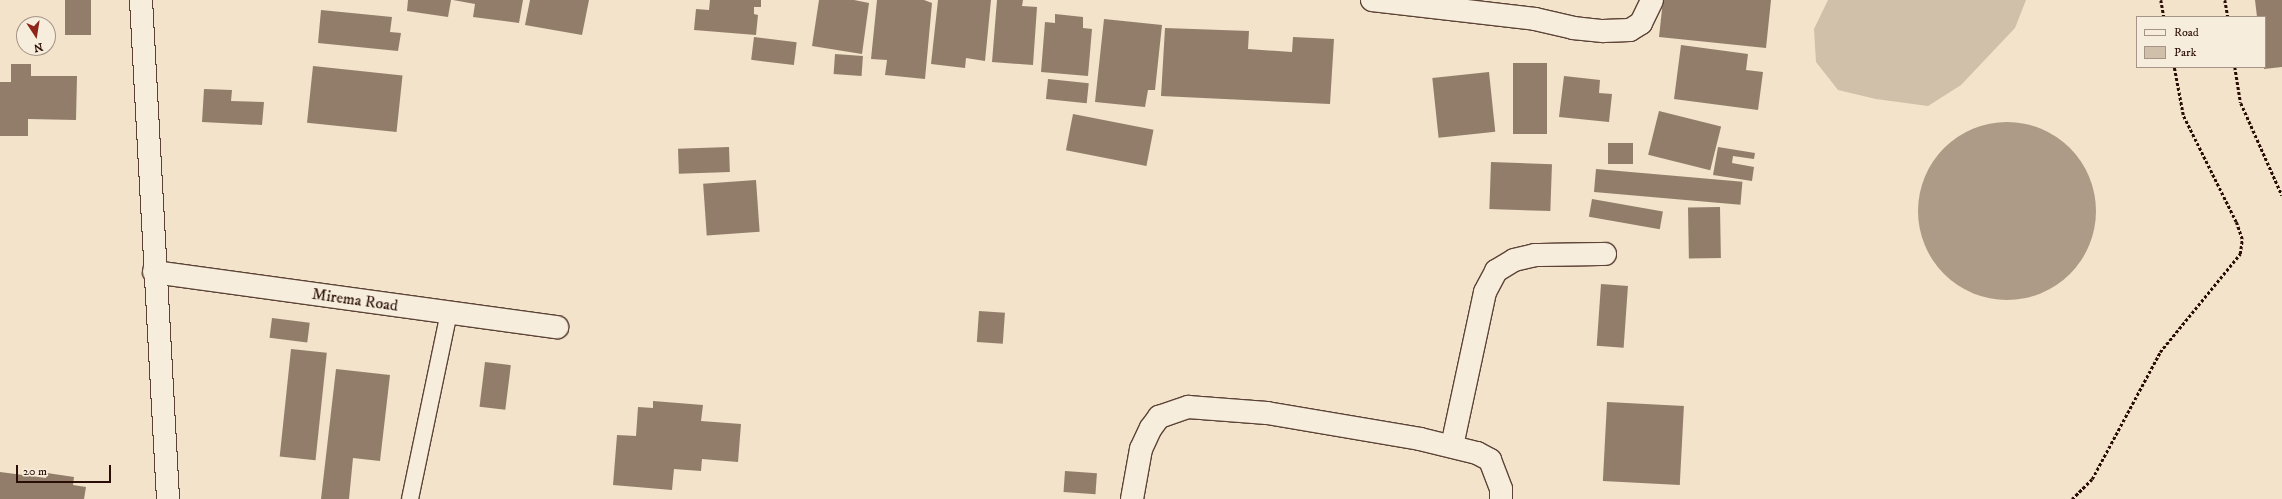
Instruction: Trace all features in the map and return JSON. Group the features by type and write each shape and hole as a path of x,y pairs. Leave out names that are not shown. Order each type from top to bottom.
{"street":[{"path":"141,0 154,272 168,499"},
{"path":"1372,0 1528,18 1573,28 1603,31 1630,30 1641,22 1652,0"},
{"path":"1452,446 1485,292 1496,271 1514,260 1535,254 1605,254"},
{"name":"Mirema Road","path":"154,272 556,327"},
{"path":"1132,499 1140,449 1151,428 1159,417 1188,407 1267,413 1452,446 1477,453 1490,460 1501,489 1502,499"}],"lane":[{"path":"410,499 449,312"}],"path":[{"path":"2161,0 2164,16"},
{"path":"2225,0 2228,16"},
{"path":"2072,499 2092,479 2160,352 2240,254 2242,239 2236,222 2183,115 2174,68"},
{"path":"2235,68 2241,104 2282,196"}],"green space":[{"path":"1828,0 2026,0 2015,28 1961,85 1928,106 1876,99 1838,90 1816,62 1814,29"}],"shaded area":[{"path":"1998,122 2016,122 2033,125 2049,132 2064,142 2076,154 2086,169 2093,185 2096,211 2095,228 2090,245 2076,268 2064,280 2049,290 2033,297 2016,300 1998,300 1981,297 1965,290 1950,280 1938,268 1928,253 1921,237 1918,220 1918,202 1921,185 1928,169 1938,154 1950,142 1965,132 1981,125"}],"building":[{"path":"65,0 91,0 91,35 65,35"},
{"path":"408,0 451,0 448,17 407,11"},
{"path":"453,0 523,0 519,23 473,17 475,4"},
{"path":"530,0 589,0 582,35 525,25"},
{"path":"710,0 761,0 761,7 754,7 754,14 758,15 756,35 694,30 696,9 709,10"},
{"path":"819,0 854,0 869,3 862,54 812,46"},
{"path":"877,0 924,0 932,3 925,79 885,75 887,60 871,59"},
{"path":"938,0 991,0 985,61 966,58 965,68 931,64"},
{"path":"997,0 1023,0 1022,6 1037,7 1033,65 992,62"},
{"path":"1663,0 1771,0 1766,48 1659,37"},
{"path":"2255,0 2282,0 2282,67 2264,69 2266,68 2266,16 2257,16"},
{"path":"321,10 392,17 390,32 401,33 398,51 318,43"},
{"path":"1055,14 1083,17 1083,28 1092,29 1088,76 1041,72 1045,22 1055,23"},
{"path":"1104,19 1162,25 1155,90 1148,90 1145,107 1095,102"},
{"path":"1165,28 1249,31 1248,49 1292,52 1293,37 1334,39 1330,104 1161,96"},
{"path":"754,37 797,42 794,65 751,60"},
{"path":"1681,45 1748,54 1746,70 1763,72 1758,110 1674,99"},
{"path":"835,54 863,56 862,76 834,74"},
{"path":"1513,63 1547,63 1547,134 1513,134"},
{"path":"11,64 31,64 31,76 77,76 76,120 28,119 28,136 0,136 0,82 11,82"},
{"path":"313,66 403,75 397,132 307,123"},
{"path":"1489,72 1495,132 1439,138 1432,78"},
{"path":"1564,76 1600,80 1599,93 1612,94 1609,122 1559,117"},
{"path":"1048,79 1089,83 1087,103 1046,99"},
{"path":"204,89 232,90 231,101 264,102 262,125 202,122"},
{"path":"1659,111 1721,126 1710,170 1648,155"},
{"path":"1073,114 1153,130 1146,166 1066,150"},
{"path":"1608,143 1633,143 1633,164 1608,164"},
{"path":"729,147 730,172 679,174 678,149"},
{"path":"1718,147 1755,153 1754,159 1733,156 1732,163 1754,167 1752,181 1713,175"},
{"path":"1491,162 1552,164 1550,211 1489,209"},
{"path":"1596,169 1742,182 1740,205 1594,192"},
{"path":"756,180 760,232 707,236 703,184"},
{"path":"1592,199 1663,212 1660,229 1589,217"},
{"path":"1720,207 1721,258 1689,259 1688,208"},
{"path":"1601,284 1628,286 1624,348 1597,346"},
{"path":"979,311 1005,313 1003,344 977,342"},
{"path":"272,318 310,323 307,342 270,338"},
{"path":"291,349 327,353 316,460 280,456"},
{"path":"485,362 511,365 505,410 480,407"},
{"path":"336,369 390,375 380,461 353,458 349,499 321,499"},
{"path":"653,401 703,405 701,421 741,424 738,462 702,459 701,471 674,469 672,490 613,485 617,435 636,436 638,407 653,408"},
{"path":"1607,402 1684,406 1680,485 1603,481"},
{"path":"1065,471 1097,473 1095,494 1064,492"},
{"path":"0,472 46,478 47,473 74,477 73,485 86,487 84,499 0,499"}]}
